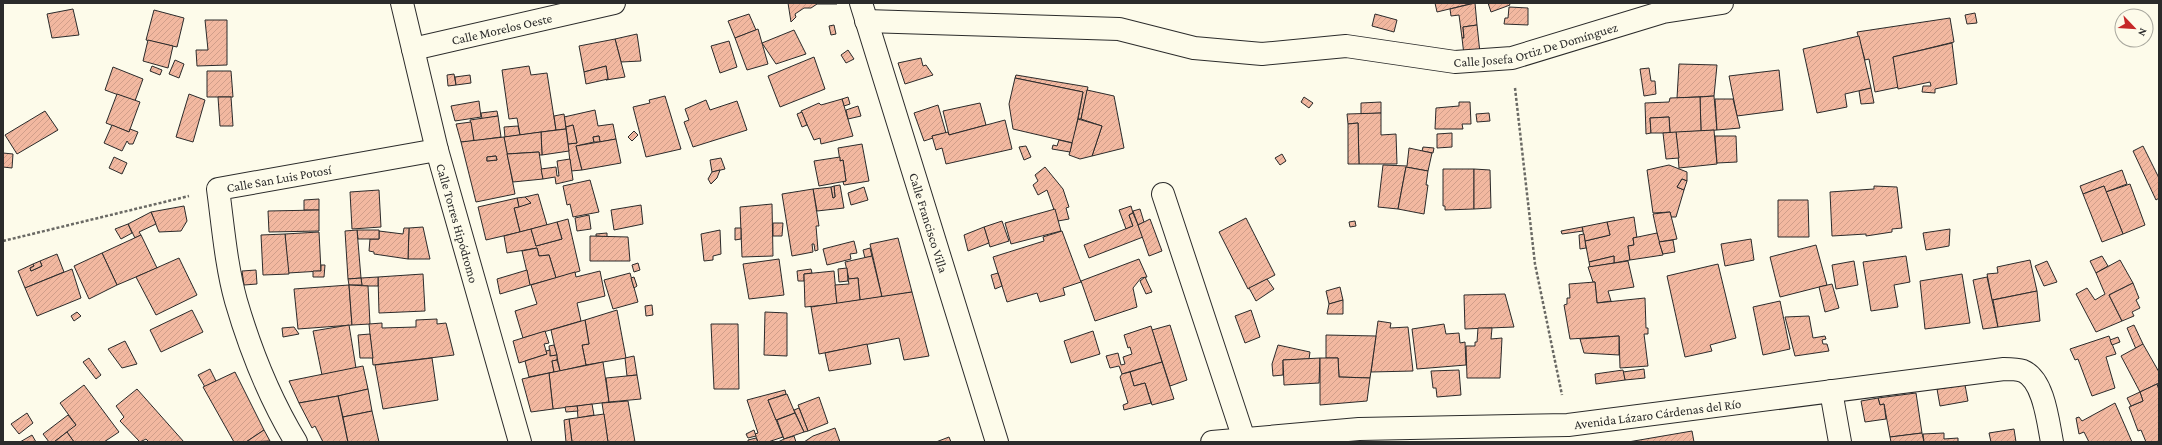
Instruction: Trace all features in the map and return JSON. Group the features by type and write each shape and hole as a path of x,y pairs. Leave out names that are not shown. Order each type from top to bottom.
{"street":[{"name":"Calle Torres Hipódromo","path":"402,3 437,150 520,442"},
{"name":"Calle Morelos Oeste","path":"413,49 614,3"},
{"name":"Calle Josefa Ortiz De Domínguez","path":"863,12 1119,29 1194,48 1262,54 1346,46 1455,62 1512,58 1663,12 1722,3"},
{"name":"Calle Francisco Villa","path":"863,12 996,442"},
{"name":"Calle San Luis Potosí","path":"296,442 285,423 254,351 236,300 225,246 218,189 437,150"},
{"path":"1163,194 1244,439"},
{"name":"Avenida Lázaro Cárdenas del Río","path":"1212,442 1359,429 1570,433 1831,391 2004,369 2015,369 2024,372 2033,379 2040,390 2052,442"},
{"path":"1831,391 1840,442"}],"path":[{"path":"1512,58 1535,264 1570,433"},
{"path":"3,241 218,189"}],"building":[{"path":"788,3 837,4 817,4 811,8 804,8 795,14 796,17 791,22"},
{"path":"1435,3 1474,3 1437,12"},
{"path":"1475,3 1477,25 1463,27 1464,38 1462,38 1459,15 1451,16 1450,9"},
{"path":"1488,3 1509,3 1510,5 1491,12"},
{"path":"1509,7 1528,8 1528,25 1504,24 1505,18 1508,18"},
{"path":"73,9 79,35 52,38 47,14"},
{"path":"154,10 184,18 177,47 146,40"},
{"path":"1975,13 1977,23 1967,24 1965,15"},
{"path":"749,14 756,30 735,38 728,21"},
{"path":"1375,14 1397,20 1394,32 1372,26"},
{"path":"1950,18 1954,42 1893,57 1899,87 1875,92 1869,59 1865,60 1857,32"},
{"path":"205,20 227,20 227,65 197,66 196,50 208,50"},
{"path":"834,25 836,34 831,35 829,26"},
{"path":"1477,25 1480,53 1464,55 1462,38 1464,38 1463,27"},
{"path":"758,29 768,64 747,70 735,38"},
{"path":"794,30 806,54 776,64 762,43"},
{"path":"637,34 641,61 621,62 615,39"},
{"path":"1859,36 1871,88 1845,94 1847,107 1817,113 1803,49"},
{"path":"615,39 625,77 606,80 608,79 606,66 584,72 579,46"},
{"path":"148,40 173,46 168,68 143,61"},
{"path":"729,41 737,67 720,73 711,46"},
{"path":"1952,43 1957,84 1935,89 1935,93 1922,92 1923,86 1931,86 1930,82 1898,89 1893,57"},
{"path":"848,50 854,59 846,63 841,55"},
{"path":"814,57 825,89 780,107 768,76"},
{"path":"921,58 923,66 926,65 933,75 905,84 898,63"},
{"path":"175,60 184,64 179,78 169,74"},
{"path":"1679,64 1717,65 1714,96 1677,98"},
{"path":"152,66 162,70 160,75 150,71"},
{"path":"529,66 531,75 547,73 556,130 520,135 517,118 509,119 502,70"},
{"path":"606,66 608,79 586,84 584,72"},
{"path":"113,67 143,79 135,101 105,90"},
{"path":"1649,68 1651,81 1655,81 1656,94 1644,96 1640,69"},
{"path":"1779,70 1783,110 1737,116 1729,76"},
{"path":"207,71 231,71 233,97 207,97"},
{"path":"454,74 456,85 448,86 447,75"},
{"path":"470,75 471,83 456,85 455,77"},
{"path":"1016,75 1088,87 1081,119 1078,119 1083,92 1015,78"},
{"path":"1015,78 1083,92 1073,143 1013,129 1009,104"},
{"path":"1871,88 1874,103 1861,104 1859,91"},
{"path":"1087,90 1114,96 1124,148 1092,156 1102,126 1081,119"},
{"path":"117,94 140,102 129,132 106,123"},
{"path":"189,94 205,100 193,142 176,137"},
{"path":"665,96 681,149 646,157 633,107 650,103 649,100"},
{"path":"1714,96 1717,130 1701,131 1700,97"},
{"path":"218,97 231,97 233,126 220,126"},
{"path":"848,97 850,104 844,106 842,99"},
{"path":"1304,97 1313,103 1309,108 1301,102"},
{"path":"1700,97 1701,131 1670,133 1669,117 1650,118 1651,133 1646,134 1645,103 1669,102 1670,98"},
{"path":"842,99 853,136 821,144 820,138 814,140 801,111 819,103 821,105"},
{"path":"1715,99 1733,99 1740,128 1717,130"},
{"path":"706,100 710,110 737,101 747,130 693,147 684,122 689,120 685,109"},
{"path":"479,101 481,117 455,121 451,106"},
{"path":"1381,102 1381,113 1361,114 1361,103"},
{"path":"1459,102 1470,102 1471,124 1462,124 1463,129 1435,129 1436,108 1459,106"},
{"path":"980,103 986,125 949,135 943,111"},
{"path":"938,105 946,133 932,136 933,138 924,141 914,113"},
{"path":"858,106 861,116 848,119 846,110"},
{"path":"595,110 598,126 613,124 616,139 600,142 599,136 593,137 594,142 576,146 582,170 571,171 568,144 577,143 573,125 566,127 564,117"},
{"path":"45,111 58,130 17,154 5,135"},
{"path":"497,111 498,116 482,119 481,113"},
{"path":"802,112 807,125 802,127 797,114"},
{"path":"1381,113 1381,135 1396,134 1397,164 1359,164 1358,123 1348,124 1347,114"},
{"path":"1489,113 1490,121 1477,122 1476,114"},
{"path":"564,114 566,129 556,130 554,116"},
{"path":"498,116 501,137 474,141 470,120"},
{"path":"1669,117 1670,133 1651,133 1650,118"},
{"path":"1078,119 1102,126 1092,156 1080,159 1069,155"},
{"path":"1005,120 1012,149 946,164 942,148 936,150 932,136 948,132 949,135"},
{"path":"471,122 474,141 461,142 456,124"},
{"path":"1358,123 1359,164 1348,164 1348,124"},
{"path":"112,125 129,132 130,129 138,132 133,144 129,144 127,141 122,151 104,143"},
{"path":"573,125 577,143 568,144 566,127"},
{"path":"518,126 520,135 505,137 504,127"},
{"path":"566,129 569,151 542,155 541,132"},
{"path":"1714,130 1717,164 1679,168 1676,132"},
{"path":"634,131 638,135 632,141 628,137"},
{"path":"541,132 542,155 539,155 539,152 507,154 504,137"},
{"path":"1676,132 1679,158 1666,159 1663,133"},
{"path":"1452,133 1452,147 1437,148 1437,134"},
{"path":"599,136 600,142 594,142 593,137"},
{"path":"1715,136 1736,136 1737,162 1717,163"},
{"path":"504,137 515,194 476,202 461,142","holes":["496,156 497,160 487,161 487,157"]},
{"path":"616,139 621,163 582,170 576,146"},
{"path":"1059,140 1072,143 1070,152 1052,149 1053,145 1057,146"},
{"path":"862,144 869,181 844,185 843,182 846,181 843,160 840,161 838,148"},
{"path":"1026,146 1031,157 1024,160 1019,147"},
{"path":"2143,146 2159,178 2159,198 2156,200 2133,151"},
{"path":"1423,147 1434,148 1433,153 1422,151"},
{"path":"1409,148 1432,153 1428,171 1406,167 1398,209 1378,207 1383,165 1407,166"},
{"path":"539,152 543,179 513,182 507,154"},
{"path":"3,153 13,154 12,168 3,167"},
{"path":"1282,154 1286,161 1280,165 1275,158"},
{"path":"496,156 497,160 487,161 487,157"},
{"path":"114,157 127,163 122,174 109,168"},
{"path":"840,157 840,161 843,160 846,181 819,186 814,161"},
{"path":"721,158 725,169 712,172 710,160"},
{"path":"570,159 573,180 556,184 555,177 543,179 541,169 556,167 557,176 559,176 557,161"},
{"path":"1669,165 1687,172 1687,181 1682,179 1677,187 1684,190 1676,217 1671,217 1670,212 1653,213 1647,170"},
{"path":"1045,167 1063,189 1069,207 1066,208 1069,219 1058,221 1047,190 1038,195 1033,185 1038,181 1035,175"},
{"path":"1406,167 1428,171 1426,185 1428,185 1424,214 1398,209"},
{"path":"1443,169 1474,169 1474,209 1445,210 1445,206 1443,206"},
{"path":"1474,169 1490,170 1491,208 1474,209"},
{"path":"720,170 717,178 711,184 708,179 712,172"},
{"path":"2122,170 2127,184 2106,192 2104,186 2083,194 2080,186"},
{"path":"1682,179 1687,181 1684,190 1677,187"},
{"path":"590,180 599,212 573,217 570,204 567,205 563,186"},
{"path":"2130,184 2145,225 2123,234 2106,192"},
{"path":"840,185 844,208 817,211 813,189 831,187 833,198 835,197 834,186"},
{"path":"834,186 835,197 833,198 831,187"},
{"path":"1874,186 1897,187 1902,228 1892,229 1892,232 1866,236 1866,234 1832,236 1830,192 1874,189"},
{"path":"2104,186 2123,234 2102,242 2083,194"},
{"path":"864,187 868,200 851,205 848,193"},
{"path":"813,189 819,226 816,226 818,250 815,251 814,244 812,244 813,252 792,256 782,194"},
{"path":"379,190 381,227 352,229 350,192"},
{"path":"538,194 547,225 520,232 514,208 531,203 525,197"},
{"path":"525,197 531,203 519,207 517,198"},
{"path":"517,198 519,207 514,208 520,232 486,240 478,207"},
{"path":"319,199 319,210 304,210 304,200"},
{"path":"1778,200 1808,200 1809,237 1778,237"},
{"path":"772,204 773,256 742,257 740,207"},
{"path":"641,205 643,224 614,230 611,210"},
{"path":"184,206 187,221 181,231 159,232 151,212"},
{"path":"1131,206 1133,213 1129,215 1133,226 1126,229 1119,210"},
{"path":"1055,209 1061,231 1011,244 1005,223"},
{"path":"1140,209 1144,222 1138,225 1133,211"},
{"path":"319,210 319,231 269,232 268,211"},
{"path":"151,212 156,224 139,232 141,235 135,238 128,224"},
{"path":"1670,212 1677,239 1659,242 1653,214"},
{"path":"1133,213 1143,237 1089,258 1084,245 1133,226 1129,215"},
{"path":"589,215 591,229 577,231 575,218"},
{"path":"1634,217 1637,238 1633,238 1634,245 1628,246 1630,260 1614,263 1614,256 1589,262 1585,241 1610,235 1607,222"},
{"path":"1246,218 1275,275 1248,289 1219,232"},
{"path":"568,219 580,271 556,278 549,255 539,256 537,248 507,253 504,236 531,229 536,246 562,239 557,222"},
{"path":"1150,219 1162,251 1149,256 1138,225"},
{"path":"1002,221 1009,241 990,247 984,227"},
{"path":"1355,221 1356,226 1350,227 1349,222"},
{"path":"557,222 562,239 536,246 531,229"},
{"path":"1607,222 1610,235 1585,241 1582,227"},
{"path":"773,223 783,223 782,236 773,236"},
{"path":"128,224 132,233 121,239 115,229"},
{"path":"423,227 430,259 408,259 409,228"},
{"path":"984,227 989,243 968,251 964,235"},
{"path":"1582,227 1583,231 1562,234 1561,231"},
{"path":"404,228 409,228 408,259 374,254 374,252 369,251 370,239 379,239 379,231 403,234"},
{"path":"735,228 741,228 741,239 735,240"},
{"path":"1950,229 1949,246 1926,250 1923,233"},
{"path":"357,230 379,230 379,239 358,239"},
{"path":"357,230 361,278 348,279 345,231"},
{"path":"720,230 721,254 713,256 713,260 704,261 701,234"},
{"path":"1062,231 1081,282 1063,288 1065,295 1040,302 1037,293 1007,302 993,257 1044,241 1043,237"},
{"path":"319,232 321,271 288,273 285,234"},
{"path":"607,233 607,237 596,236 596,234"},
{"path":"1657,233 1663,255 1630,260 1628,246 1634,245 1633,238"},
{"path":"285,234 289,274 263,275 261,235"},
{"path":"1584,234 1586,248 1580,249 1579,235"},
{"path":"141,235 157,268 117,285 102,253"},
{"path":"590,236 628,237 630,261 590,261"},
{"path":"898,238 912,292 882,297 870,244"},
{"path":"1751,239 1754,260 1725,266 1721,244"},
{"path":"1673,240 1675,252 1663,254 1659,242"},
{"path":"854,241 857,253 850,254 851,259 827,265 823,249"},
{"path":"1816,245 1827,285 1780,297 1770,257"},
{"path":"537,248 539,256 549,255 556,278 530,285 522,251"},
{"path":"870,248 872,256 865,258 863,250"},
{"path":"102,253 117,285 89,299 74,266"},
{"path":"57,254 64,272 25,288 18,271 33,264 34,266 30,268 31,271 42,266 40,261"},
{"path":"872,256 882,297 860,300 858,278 849,279 845,262"},
{"path":"1614,256 1614,263 1590,267 1589,262"},
{"path":"1906,256 1910,282 1894,285 1898,307 1871,311 1863,262"},
{"path":"2102,256 2108,266 2096,273 2090,261"},
{"path":"179,258 197,295 156,315 136,277"},
{"path":"779,259 784,295 749,299 743,264"},
{"path":"1139,259 1147,277 1141,278 1133,288 1137,307 1095,321 1081,281"},
{"path":"2030,260 2037,291 1992,300 1987,274 1998,273 1997,267"},
{"path":"2120,260 2133,283 2109,295 2122,321 2096,332 2076,294 2087,288 2095,300 2105,294 2096,273"},
{"path":"40,261 42,266 31,271 30,268 34,266 33,264"},
{"path":"1628,261 1634,287 1608,291 1611,301 1597,303 1595,282 1593,282 1588,267"},
{"path":"1854,261 1858,285 1836,289 1832,265"},
{"path":"2047,261 2057,282 2044,286 2035,266"},
{"path":"638,263 640,270 634,272 632,265"},
{"path":"1718,264 1736,338 1710,345 1712,351 1685,357 1667,276"},
{"path":"321,265 325,265 324,277 313,277 313,271 321,271"},
{"path":"847,268 848,281 839,282 838,269"},
{"path":"72,269 81,298 37,316 25,288"},
{"path":"811,269 812,273 804,274 804,281 798,281 797,271"},
{"path":"256,270 257,284 244,285 242,271"},
{"path":"527,270 530,285 500,294 497,279"},
{"path":"600,271 605,296 577,303 581,321 523,338 515,311 537,304 531,285 575,272 576,277"},
{"path":"834,271 837,304 805,307 804,274"},
{"path":"630,273 638,302 613,309 604,280"},
{"path":"998,273 1002,286 995,289 991,275"},
{"path":"423,274 425,311 379,313 378,277"},
{"path":"1962,274 1970,323 1925,329 1920,281"},
{"path":"378,277 378,286 362,286 361,278"},
{"path":"634,277 637,286 634,288 631,278"},
{"path":"1145,277 1152,292 1146,294 1140,281"},
{"path":"1987,277 1998,327 1983,329 1973,280"},
{"path":"361,278 362,285 349,285 348,279"},
{"path":"858,278 860,300 837,304 835,285 849,284 848,279"},
{"path":"1267,279 1274,289 1256,301 1249,288"},
{"path":"1595,282 1597,303 1645,298 1646,328 1648,328 1648,334 1644,334 1648,366 1620,368 1619,336 1570,339 1564,305 1567,304 1567,298 1570,298 1569,284"},
{"path":"2133,283 2139,298 2136,300 2140,308 2132,312 2134,316 2122,321 2109,295"},
{"path":"1832,284 1839,308 1825,312 1819,287"},
{"path":"349,285 352,325 298,329 294,289"},
{"path":"349,285 368,286 370,324 352,325"},
{"path":"1340,287 1343,300 1329,304 1326,291"},
{"path":"2037,291 2040,321 1998,327 1993,300"},
{"path":"912,292 929,356 904,360 899,338 819,354 811,307"},
{"path":"1505,294 1514,327 1465,329 1464,295"},
{"path":"1343,300 1343,314 1327,314 1329,304"},
{"path":"1780,301 1790,349 1763,355 1753,307"},
{"path":"652,305 653,315 646,316 645,306"},
{"path":"192,310 203,332 161,352 150,330"},
{"path":"617,310 626,358 586,365 582,345 589,344 585,320"},
{"path":"1251,310 1260,337 1245,343 1235,316"},
{"path":"77,312 81,316 74,321 71,316"},
{"path":"765,312 787,313 787,356 764,355"},
{"path":"1809,316 1813,338 1825,336 1826,339 1822,340 1823,344 1827,344 1829,351 1795,356 1785,317"},
{"path":"437,319 437,324 446,323 454,355 373,365 369,324 382,323 382,328 416,327 416,320"},
{"path":"585,320 589,344 582,345 586,365 560,371 551,330"},
{"path":"1378,321 1391,323 1390,328 1408,327 1413,371 1371,372"},
{"path":"711,324 738,324 739,389 714,389"},
{"path":"1444,324 1446,334 1459,333 1460,343 1465,342 1466,365 1417,369 1412,329"},
{"path":"349,325 356,368 322,375 313,331"},
{"path":"1170,325 1187,380 1170,386 1152,330"},
{"path":"2134,325 2143,344 2136,349 2127,328"},
{"path":"1151,326 1162,362 1122,374 1119,366 1110,368 1106,356 1118,353 1121,365 1125,364 1123,357 1132,354 1130,347 1128,348 1124,335"},
{"path":"294,327 299,334 283,337 282,328"},
{"path":"1478,328 1492,328 1491,339 1502,338 1500,378 1467,378 1466,346 1475,346 1475,342 1477,342"},
{"path":"545,331 549,343 544,344 547,354 519,363 513,341"},
{"path":"1093,331 1100,354 1071,363 1064,341"},
{"path":"370,334 373,358 360,358 358,335"},
{"path":"1326,335 1376,336 1370,378 1339,377 1338,358 1326,358"},
{"path":"1619,336 1619,355 1584,353 1580,339"},
{"path":"2109,336 2116,354 2106,357 2115,388 2092,396 2078,359 2075,360 2070,349"},
{"path":"2118,337 2120,342 2112,345 2110,340"},
{"path":"125,341 137,364 122,368 108,349"},
{"path":"867,344 871,364 829,371 825,353"},
{"path":"2143,344 2159,372 2159,383 2140,392 2121,356"},
{"path":"554,345 557,355 550,356 549,346"},
{"path":"1278,345 1310,352 1309,359 1283,360 1283,375 1273,376 1272,364"},
{"path":"550,350 550,356 557,355 557,360 552,361 554,372 529,377 525,361 547,354 546,351"},
{"path":"634,356 637,375 627,376 625,358"},
{"path":"89,358 101,375 96,379 83,362"},
{"path":"432,358 438,400 383,409 375,365"},
{"path":"1320,358 1319,383 1284,385 1283,360"},
{"path":"1320,358 1338,358 1339,377 1370,378 1367,401 1320,405"},
{"path":"557,360 560,371 554,372 552,361"},
{"path":"603,362 609,402 553,409 549,373"},
{"path":"1162,362 1174,399 1152,405 1145,383 1134,386 1130,372"},
{"path":"363,366 368,389 338,396 299,403 289,381"},
{"path":"210,369 216,381 205,387 198,375"},
{"path":"1644,369 1645,378 1625,380 1623,372"},
{"path":"1459,370 1461,395 1437,397 1436,388 1433,388 1431,371"},
{"path":"1623,370 1625,380 1596,384 1595,374"},
{"path":"235,372 264,430 246,442 234,442 203,387"},
{"path":"1130,372 1134,386 1145,383 1151,403 1124,410 1123,405 1128,403 1120,377 1122,374"},
{"path":"549,373 553,409 531,412 522,379"},
{"path":"637,375 641,399 609,402 606,378"},
{"path":"2157,384 2159,390 2159,442 2146,442 2141,430 2138,431 2129,407 2143,401 2140,392"},
{"path":"84,385 119,432 104,442 74,442 66,431 76,425 60,403"},
{"path":"1965,385 1968,401 1940,406 1937,389"},
{"path":"137,389 184,442 149,442 146,439 140,442 120,421 124,417 116,406"},
{"path":"368,389 372,411 343,417 338,396"},
{"path":"785,390 786,394 768,400 783,437 768,442 758,442 755,434 758,433 747,400"},
{"path":"2140,392 2143,401 2131,406 2127,398"},
{"path":"1916,393 1922,433 1890,437 1884,404 1880,405 1878,398"},
{"path":"787,394 795,413 776,420 768,400"},
{"path":"338,396 348,442 323,442 315,426 312,428 299,403"},
{"path":"819,397 828,423 808,431 798,405"},
{"path":"1878,398 1880,405 1884,404 1886,419 1865,422 1861,401"},
{"path":"628,401 635,442 608,442 602,403"},
{"path":"2115,403 2132,442 2089,442 2084,432 2079,434 2076,418 2079,417 2082,421"},
{"path":"592,404 594,415 578,418 577,406"},
{"path":"577,406 578,411 566,412 565,407"},
{"path":"799,408 808,431 804,432 794,410"},
{"path":"372,411 379,442 348,442 343,417"},
{"path":"27,413 33,423 19,434 11,424"},
{"path":"795,413 804,432 784,439 777,420"},
{"path":"604,414 608,442 572,442 569,419"},
{"path":"68,415 76,425 54,442 49,442 43,434"},
{"path":"569,419 572,442 566,442 564,420"},
{"path":"835,428 840,442 804,442 813,436"},
{"path":"2014,429 2016,442 1991,442 1989,433"},
{"path":"264,430 270,441 246,442"},
{"path":"754,430 756,436 748,438 746,434"},
{"path":"1692,431 1694,442 1628,442"},
{"path":"67,432 74,442 54,442"},
{"path":"1922,433 1924,442 1891,442 1890,437"},
{"path":"1944,433 1944,439 1958,438 1958,442 1924,442 1923,434"},
{"path":"32,435 36,442 20,442"},
{"path":"794,436 796,442 778,442 784,439"},
{"path":"949,437 951,442 936,442"},
{"path":"756,438 758,442 748,442 748,440"}]}
